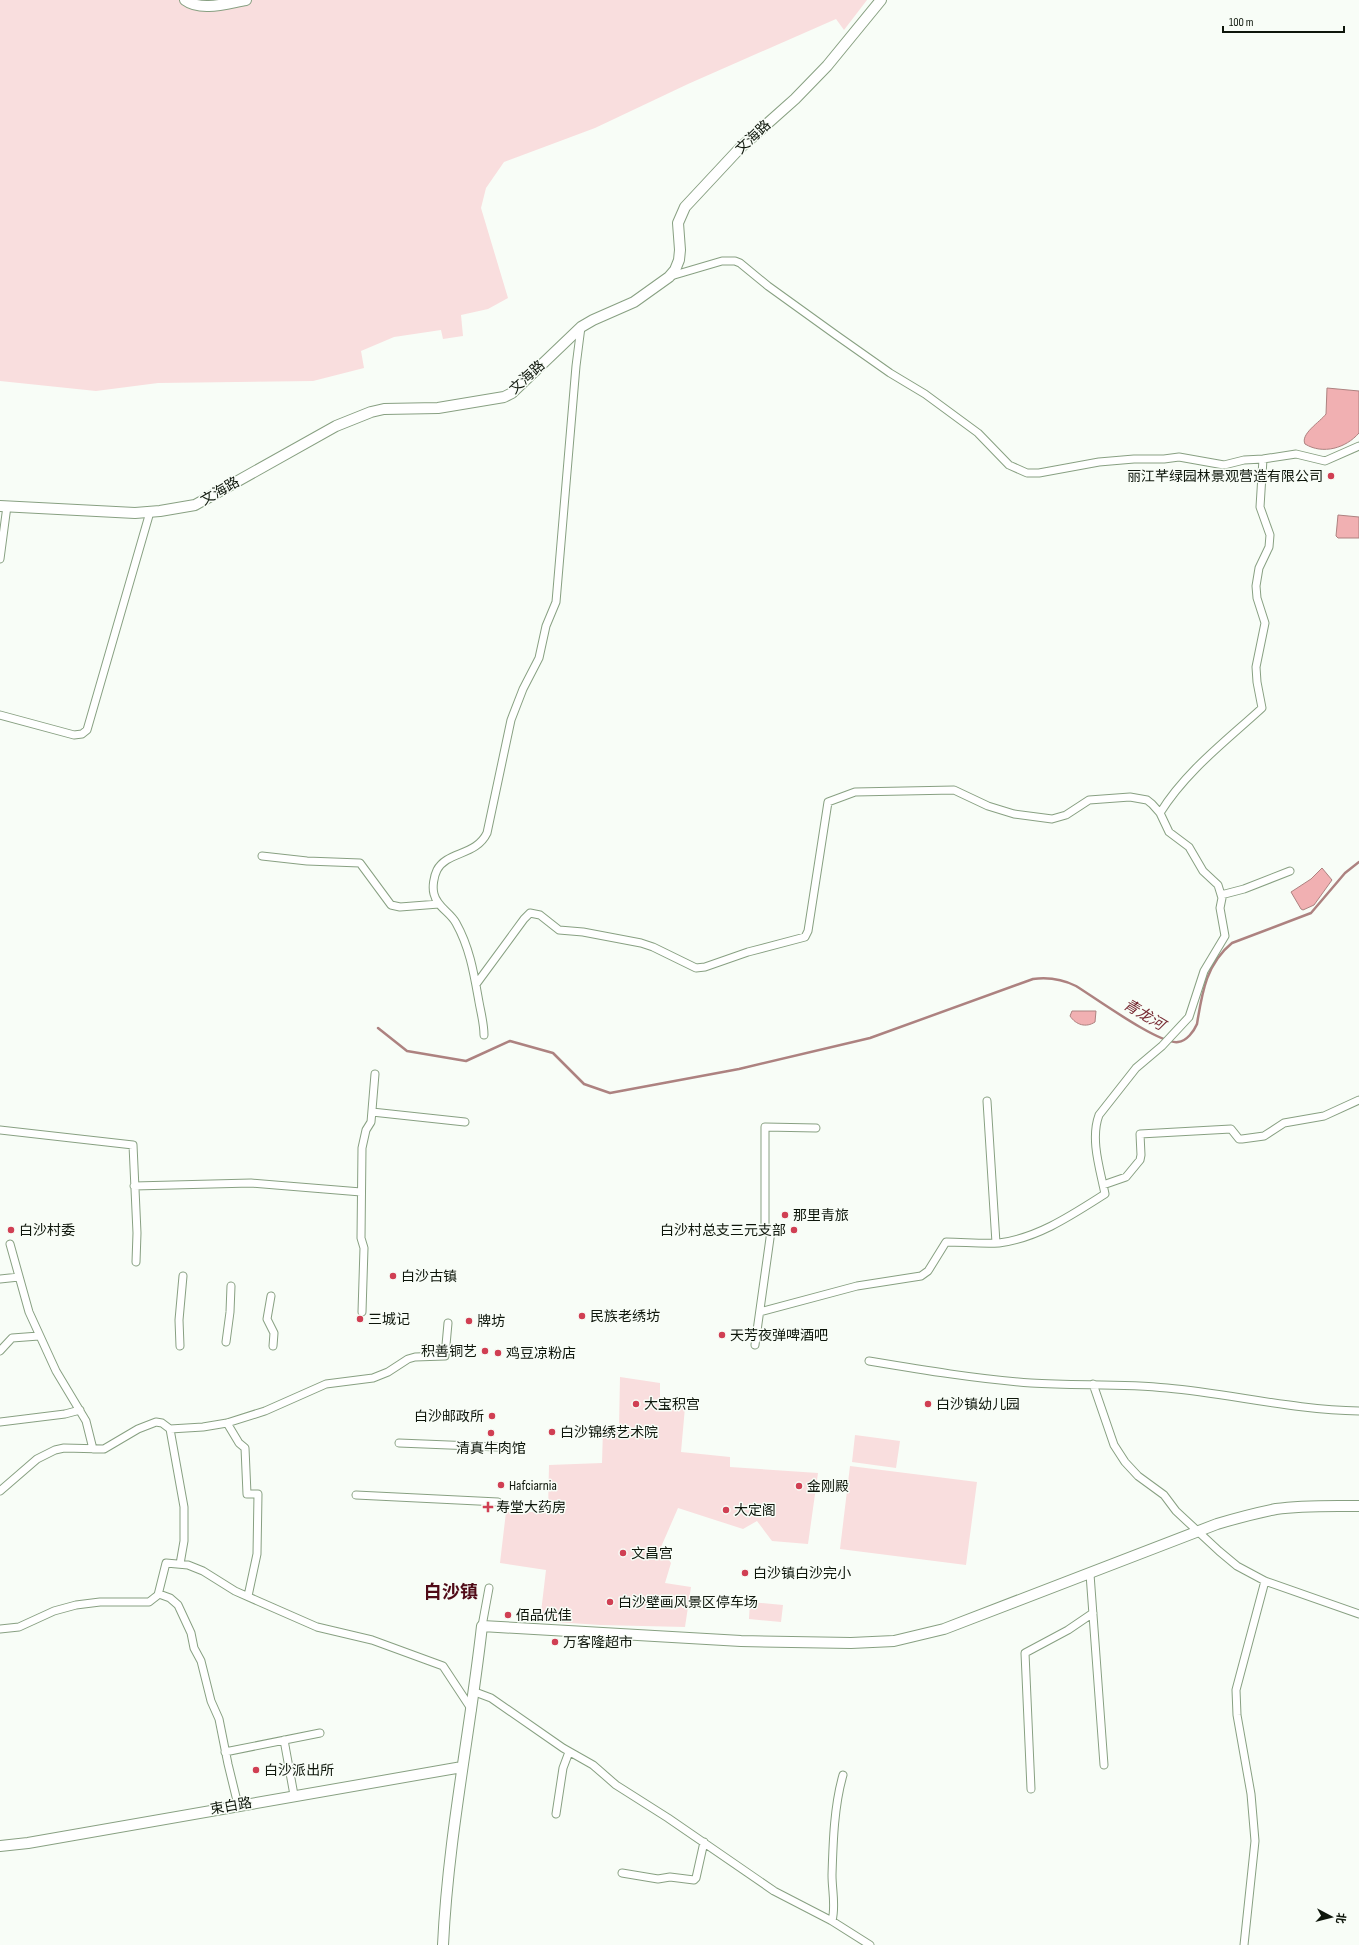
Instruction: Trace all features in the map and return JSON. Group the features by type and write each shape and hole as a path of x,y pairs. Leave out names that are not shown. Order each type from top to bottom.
{"main road":[{"path":"185,0 191,4 201,6 246,0"},
{"name":"文海路","path":"4,506 150,512 188,507 201,503 336,426 372,412 384,409 438,408 504,397 512,393 590,321 634,302 669,277 677,267 679,260 678,230 680,217 685,207 740,148 795,99 827,66 881,0"},
{"path":"443,1945 451,1846 462,1767 475,1692 482,1626 741,1641 852,1643 894,1641 944,1629 1197,1532 1246,1516 1277,1509 1359,1506"},
{"name":"束白路","path":"0,1846 28,1843 294,1795 462,1767"}],"street":[{"path":"669,277 722,261 735,261 740,263 768,286 836,335 890,373 925,394 978,433 1009,465 1021,471 1039,473 1106,462 1179,457 1224,465 1244,460 1263,460 1296,454 1325,461 1359,446"},
{"path":"484,1035 484,1023 477,983 469,952 455,922 439,904 434,894 436,871 444,862 476,848 487,833 511,720 522,689 539,658 544,633 556,602 576,366 582,327"},
{"path":"1160,813 1178,786 1262,708 1256,667 1265,623 1257,598 1256,586 1259,568 1269,546 1270,535 1260,507 1260,477 1263,460"},
{"path":"0,559 4,506"},
{"path":"0,715 74,735 82,734 87,730 150,512"},
{"path":"477,983 530,913 540,915 559,930 583,932 641,943 699,968 805,936 808,931 828,802 849,793 954,790 988,806 1014,814 1052,819 1063,816 1089,800 1130,797 1147,800 1160,813 1167,829 1189,847 1203,871 1218,885 1221,895 1220,908 1224,939 1204,971 1192,1012 1172,1036 1136,1068 1103,1107 1099,1115 1096,1123 1095,1138 1105,1194 1062,1221 1022,1238 996,1243 946,1242 928,1271 921,1276 857,1286 760,1312"},
{"path":"262,856 307,861 360,863 391,905 400,907 423,907 439,904"},
{"path":"1221,895 1244,889 1290,871"},
{"path":"362,1312 364,1248 361,1238 361,1192 364,1138 366,1130 371,1122 375,1074"},
{"path":"1103,1186 1123,1179 1140,1160 1140,1134 1171,1131 1232,1129 1240,1139 1264,1136 1284,1124 1324,1116 1359,1100"},
{"path":"987,1101 996,1243"},
{"path":"372,1112 465,1122"},
{"path":"755,1345 771,1231 765,1231 765,1128 816,1128"},
{"path":"0,1130 133,1145 134,1186 136,1195 136,1262"},
{"path":"134,1186 251,1183 361,1192"},
{"path":"10,1244 29,1312 39,1336 67,1391 86,1421 93,1449"},
{"path":"180,1346 179,1320 183,1276"},
{"path":"0,1279 19,1277"},
{"path":"226,1342 230,1312 231,1286"},
{"path":"271,1296 267,1319 274,1333 272,1346"},
{"path":"0,1491 37,1459 46,1454 64,1448 108,1448 149,1424 162,1423 170,1429 203,1427 227,1423 265,1411 326,1384 374,1378 388,1372 408,1359 415,1357 445,1356 448,1323"},
{"path":"0,1351 12,1338 39,1336"},
{"path":"869,1361 937,1372 1030,1383 1117,1384 1167,1388 1208,1392 1302,1408 1359,1411"},
{"path":"1093,1384 1114,1445 1125,1462 1138,1476 1164,1495 1176,1511 1228,1559 1265,1581 1359,1614"},
{"path":"0,1422 66,1414 80,1410"},
{"path":"227,1423 239,1443 245,1448 247,1494 258,1494 257,1554 248,1596"},
{"path":"170,1429 184,1507 184,1540 180,1564"},
{"path":"399,1443 498,1447"},
{"path":"356,1495 498,1502"},
{"path":"0,1629 19,1627 54,1611 76,1605 100,1602 149,1602 159,1594 166,1563 180,1564 203,1571 228,1587 317,1627 372,1640 443,1666 472,1710"},
{"path":"1090,1574 1104,1765"},
{"path":"1244,1945 1255,1841 1251,1794 1237,1715 1236,1690 1265,1581"},
{"path":"482,1626 489,1588"},
{"path":"159,1594 170,1598 178,1605 191,1633 194,1648 201,1661 211,1701 219,1719 225,1752 238,1805"},
{"path":"1031,1789 1025,1653 1068,1630 1092,1613"},
{"path":"475,1692 491,1698 569,1752 593,1766 616,1785 704,1842 774,1891 832,1921 870,1945"},
{"path":"225,1752 320,1733"},
{"path":"284,1740 294,1795"},
{"path":"556,1814 563,1768 569,1752"},
{"path":"832,1921 834,1903 833,1862 838,1798 843,1775"},
{"path":"622,1874 658,1879 670,1877 694,1880 696,1878 704,1842"}],"shaded area":[{"path":"0,0 867,0 844,30 836,19 688,84 595,128 504,162 486,188 481,208 508,298 488,309 461,315 463,336 443,339 441,330 394,337 361,351 364,368 313,381 158,383 96,391 0,381"},
{"path":"1327,388 1359,391 1359,433 1348,443 1341,446 1319,449 1305,444 1304,440 1311,428 1326,414"},
{"path":"1338,515 1359,517 1359,538 1338,538 1336,536"},
{"path":"1322,868 1332,880 1314,905 1303,910 1291,892 1311,879"},
{"path":"1072,1011 1096,1011 1095,1022 1088,1025 1081,1025 1075,1022 1070,1016"},
{"path":"620,1377 660,1383 660,1403 685,1407 681,1452 730,1457 730,1467 818,1473 808,1544 772,1541 757,1521 743,1529 678,1508 661,1547 671,1563 665,1583 691,1587 685,1627 600,1625 540,1621 546,1570 500,1563 506,1512 548,1512 549,1465 602,1463 603,1429 619,1429"},
{"path":"855,1435 900,1441 896,1468 852,1462"},
{"path":"850,1466 977,1482 966,1565 840,1549"},
{"path":"750,1602 783,1605 781,1622 749,1619"}],"waterway":[{"name":"青龙河","path":"378,1028 407,1051 466,1061 510,1041 553,1053 584,1084 610,1093 739,1069 870,1038 1033,979 1044,978 1060,980 1076,986 1157,1036 1169,1041 1178,1042 1187,1038 1196,1027 1203,990 1216,960 1223,951 1232,943 1311,913 1345,873 1359,862"}],"place":[{"name":"丽江芊绿园林景观营造有限公司","path":"1331,476"},
{"name":"那里青旅","path":"785,1215"},
{"name":"白沙村委","path":"11,1230"},
{"name":"白沙村总支三元支部","path":"794,1230"},
{"name":"白沙古镇","path":"393,1276"},
{"name":"民族老绣坊","path":"582,1316"},
{"name":"三城记","path":"360,1319"},
{"name":"牌坊","path":"469,1321"},
{"name":"天芳夜弹啤酒吧","path":"722,1335"},
{"name":"积善铜艺","path":"485,1351"},
{"name":"鸡豆凉粉店","path":"498,1353"},
{"name":"大宝积宫","path":"636,1404"},
{"name":"白沙镇幼儿园","path":"928,1404"},
{"name":"白沙邮政所","path":"492,1416"},
{"name":"白沙锦绣艺术院","path":"552,1432"},
{"name":"清真牛肉馆","path":"491,1433"},
{"name":"Hafciarnia","path":"501,1485"},
{"name":"金刚殿","path":"799,1486"},
{"name":"寿堂大药房","path":"488,1507"},
{"name":"大定阁","path":"726,1510"},
{"name":"文昌宫","path":"623,1553"},
{"name":"白沙镇白沙完小","path":"745,1573"},
{"name":"白沙壁画风景区停车场","path":"610,1602"},
{"name":"佰品优佳","path":"508,1615"},
{"name":"万客隆超市","path":"555,1642"},
{"name":"白沙派出所","path":"256,1770"}],"district":[{"name":"白沙镇","path":"451,1592"}]}
